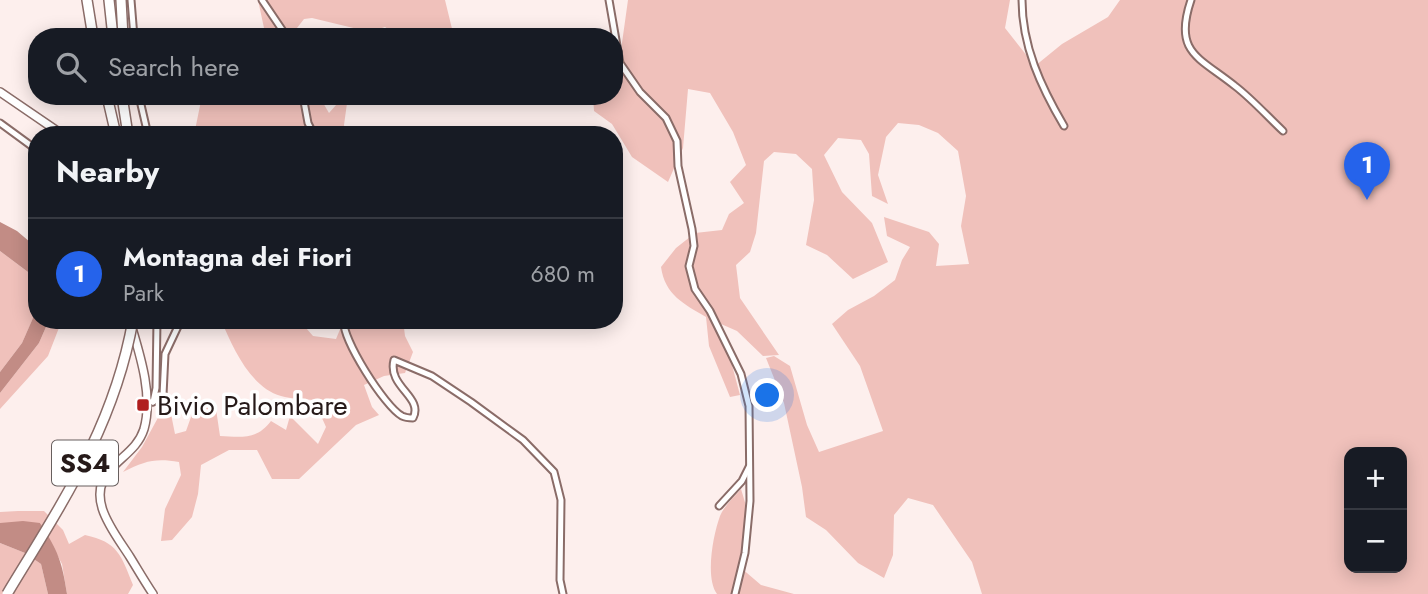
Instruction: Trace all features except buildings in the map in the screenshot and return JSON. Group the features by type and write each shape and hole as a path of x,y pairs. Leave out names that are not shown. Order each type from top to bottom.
{"highway":[{"path":"109,0 112,28"},
{"path":"121,0 123,28"},
{"path":"88,5 92,28"},
{"path":"109,105 115,126"},
{"path":"125,105 127,126"},
{"name":"SS4","path":"7,594 99,435 123,369 130,329"}],"street":[{"path":"131,0 133,28"},
{"path":"262,0 281,28"},
{"path":"609,0 614,28"},
{"path":"1022,0 1025,37 1040,79 1064,126"},
{"path":"1191,0 1184,30 1186,41 1199,60 1235,86 1283,131"},
{"path":"623,67 640,92 666,118 677,141 678,166 692,229 694,246 689,266 695,289 710,311 741,374 749,406 750,501 745,553 735,594"},
{"path":"0,93 50,126"},
{"path":"141,105 146,126"},
{"path":"305,105 310,126"},
{"path":"0,122 28,143"},
{"path":"133,329 150,402"},
{"path":"153,594 105,521 100,502 102,485 108,472 138,443 144,428 156,388 157,329"},
{"path":"150,402 163,395 165,354 177,329"},
{"path":"343,329 356,355 387,403 402,417 413,418 416,412 415,403 398,384 393,367 394,360 432,376 471,402 523,440 554,472 561,500 560,580 563,594"},
{"path":"719,506 742,481 751,463"}],"shaded area":[{"path":"258,0 445,0 452,28 353,28 312,18 304,19 297,28 264,28"},
{"path":"628,0 1010,0 1005,28 1035,66 1062,44 1108,17 1120,0 1428,0 1428,594 982,594 972,562 933,505 908,498 894,515 893,555 884,578 858,563 826,530 806,517 784,403 766,358 774,356 790,366 807,425 819,452 883,431 860,366 832,324 848,310 874,296 895,280 910,247 887,236 884,217 929,232 939,244 936,266 969,264 961,226 966,196 958,151 938,133 919,125 898,123 886,137 878,175 888,204 872,196 869,154 861,140 838,138 824,155 842,192 872,223 888,262 853,279 827,255 806,245 814,200 812,169 796,154 774,152 764,161 756,233 750,252 736,265 740,298 779,355 763,356 737,331 721,324 740,395 730,397 709,346 706,317 671,292 661,267 676,248 695,233 722,230 729,214 744,203 730,182 746,165 733,132 710,93 688,89 683,148 668,182 632,157 623,142 623,126 612,124 594,111 594,105 623,105 623,36"},
{"path":"200,105 324,105 329,113 336,105 347,105 344,126 196,126"},
{"path":"0,222 28,240 28,272 0,251"},
{"path":"0,251 28,272 28,329 22,343 0,372"},
{"path":"28,329 45,329 39,343 0,393 0,372 22,343"},
{"path":"45,329 58,329 48,356 0,409 0,393 39,343"},
{"path":"225,329 307,329 313,336 336,339 340,329 404,329 413,352 405,373 384,376 364,385 372,407 379,415 356,425 299,479 272,479 257,450 229,450 201,465 192,517 172,540 161,541 165,509 181,475 179,462 150,461 123,472 169,404 175,434 186,431 196,403 216,409 220,436 242,437 254,434 271,421 286,430 290,416 318,444 326,427 314,400 281,396 270,391 260,384 244,365"},
{"path":"741,489 747,509 740,567 761,585 794,594 717,594 713,587 711,556 717,524 722,512"},
{"path":"44,511 63,530 69,544 85,535 112,546 121,558 133,585 128,594 67,594 62,564 40,523 0,523 0,512"},
{"path":"0,523 40,523 55,549 67,594 48,594 41,564 25,553 0,543"},
{"path":"0,543 25,553 41,564 48,594 0,594"}],"place":[{"name":"Montagna dei Fiori","path":"1367,200"},
{"name":"Bivio Palombare","path":"143,405"}]}
